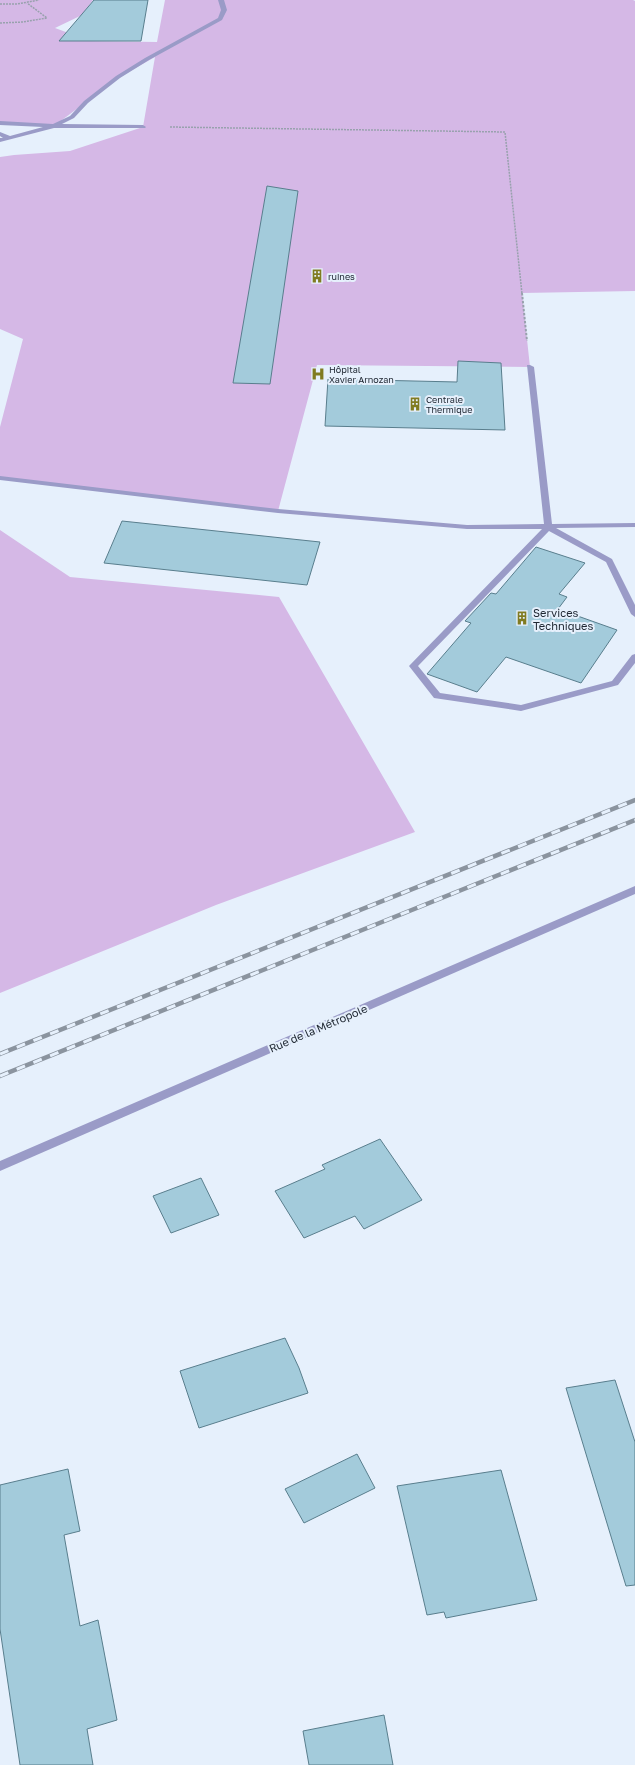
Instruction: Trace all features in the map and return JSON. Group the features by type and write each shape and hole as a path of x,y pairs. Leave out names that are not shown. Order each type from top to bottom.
{"street":[{"path":"0,140 54,126 72,117 86,102 118,78 147,59 220,19 224,10 221,0"},
{"path":"0,123 54,126 143,127"},
{"path":"0,134 9,138"},
{"path":"530,368 548,527"},
{"path":"0,478 278,511 467,527 635,525"},
{"path":"548,527 609,561 635,614"},
{"path":"548,527 413,666 437,696 521,708 615,683 635,657"},
{"name":"Rue de la Métropole","path":"0,1166 635,890"}],"path":[{"path":"0,4 27,3 40,0"},
{"path":"0,23 23,22 46,18 27,3"},
{"path":"143,127 505,132 530,368"}],"shaded area":[{"path":"0,0 93,0 82,15 55,28 90,41 157,42 165,0 633,0 635,1 635,291 522,293 530,367 317,365 278,511 0,478 0,427 23,339 0,329 0,157 70,151 143,127 155,57 118,78 54,126 0,123"},
{"path":"0,530 70,577 279,597 415,832 216,905 0,993"}],"building":[{"path":"94,0 148,0 141,41 59,41"},
{"name":"ruines","path":"267,186 298,191 270,384 233,383"},
{"name":"Centrale Thermique","path":"458,361 501,363 505,430 325,426 328,379 457,382"},
{"path":"122,521 320,542 307,585 104,563"},
{"name":"Services Techniques","path":"536,547 585,563 559,594 567,597 558,609 617,630 581,683 506,657 477,692 427,674 471,623 465,621 491,593 496,594"},
{"path":"380,1139 422,1200 364,1229 355,1216 304,1238 275,1191 325,1169 322,1165"},
{"path":"201,1178 219,1215 171,1233 153,1196"},
{"path":"285,1338 299,1368 308,1393 199,1428 180,1371"},
{"path":"615,1380 635,1442 635,1585 626,1586 566,1388"},
{"path":"357,1454 375,1488 304,1523 285,1489"},
{"path":"68,1469 80,1531 64,1535 80,1626 98,1620 117,1720 87,1729 93,1765 20,1765 0,1629 0,1485"},
{"path":"501,1470 537,1600 446,1618 444,1612 427,1615 397,1486"},
{"path":"384,1715 393,1765 309,1765 303,1731"}],"railway":[{"path":"0,1054 635,800"},
{"path":"0,1076 635,820"}],"place":[{"name":"ruines","path":"317,276"},
{"name":"Hôpital Xavier Arnozan","path":"318,374"},
{"name":"Centrale Thermique","path":"415,404"},
{"name":"Services Techniques","path":"522,618"}]}
